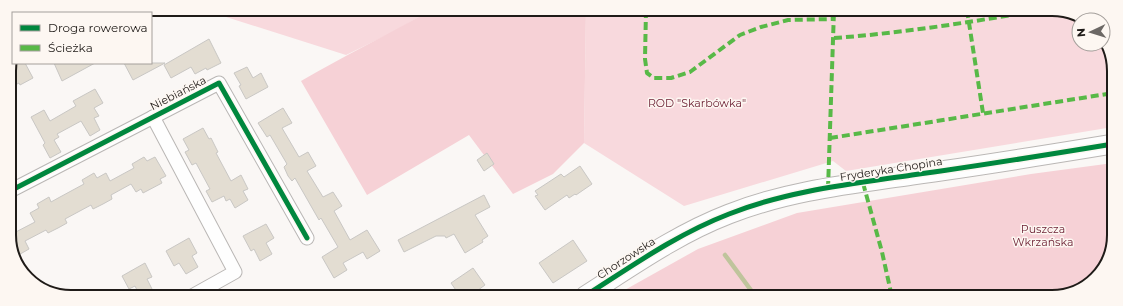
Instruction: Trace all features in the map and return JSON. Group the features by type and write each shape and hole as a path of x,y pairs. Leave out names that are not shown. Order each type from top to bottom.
{"street":[{"name":"Niebiańska","path":"16,188 219,83 307,238"},
{"name":"Niebiańska","path":"153,117 235,272 203,290"},
{"name":"Fryderyka Chopina","path":"678,237 724,215 746,207 780,198 813,191 1014,161 1107,145"},
{"name":"Chorzowska","path":"594,290 678,237"}],"green space":[{"path":"223,16 421,16 391,33 346,55"},
{"path":"420,16 586,16 584,143 553,174 513,194 469,135 367,195 301,81"},
{"name":"ROD \"Skarbówka\"","path":"586,16 1052,16 1071,19 1071,52 1104,52 1107,71 1107,128 846,171 833,161 684,206 584,143"},
{"name":"Puszcza Wkrzańska","path":"1107,164 1106,246 1100,263 1080,283 1073,286 1056,290 625,290 698,249 797,213 1031,174"}],"building":[{"path":"209,39 221,63 207,70 206,68 195,74 191,67 171,78 164,65"},
{"path":"165,63 133,80 125,64"},
{"path":"17,64 26,64 33,78 20,85 19,83 16,84"},
{"path":"54,64 93,64 62,81"},
{"path":"247,67 253,78 261,73 268,87 246,99 239,86 241,85 234,73"},
{"path":"95,89 103,103 94,108 99,116 94,118 100,130 90,136 81,121 57,134 59,137 54,140 61,152 50,158 43,145 45,143 31,117 44,110 50,121 76,106 73,101"},
{"path":"283,108 292,123 282,128 299,157 308,152 316,166 307,171 323,197 333,192 342,206 334,211 350,240 367,230 380,251 367,259 363,252 343,263 347,270 334,278 322,257 338,247 321,218 319,220 295,178 292,181 288,176 284,167 287,164 270,135 267,137 258,123"},
{"path":"203,128 209,139 211,138 218,152 216,153 231,181 241,175 248,189 243,191 248,200 235,208 230,199 226,201 224,196 212,202 206,191 210,189 196,163 192,165 185,152 189,150 183,139"},
{"path":"487,153 494,164 484,171 477,160"},
{"path":"144,157 147,161 155,157 166,176 160,179 162,183 143,193 141,189 136,192 131,184 111,195 112,199 103,204 93,209 91,205 65,219 67,223 58,228 48,233 46,230 25,241 29,249 20,254 17,246 16,232 35,222 30,213 39,208 37,204 49,197 51,202 84,184 82,180 94,173 97,178 106,173 110,181 134,168 132,164"},
{"path":"580,166 592,184 576,195 575,194 569,198 567,195 545,210 535,196 538,195 535,191 561,174 564,177"},
{"path":"484,195 490,207 475,215 488,236 482,240 483,242 465,253 454,234 446,238 445,236 436,236 404,252 398,240"},
{"path":"266,224 274,238 266,243 272,254 260,261 254,249 251,251 243,236"},
{"path":"189,238 197,253 192,256 198,267 186,274 179,263 174,266 166,251"},
{"path":"573,240 587,261 553,283 539,263"},
{"path":"145,263 152,277 147,279 152,290 137,290 135,286 129,289 122,276"},
{"path":"473,268 485,285 478,290 456,290 451,283"}],"waterway":[{"path":"725,255 751,290"}],"marked path":[{"path":"646,16 645,59 647,73 654,78 671,78 690,72 740,35 761,27 788,20 834,19"},
{"path":"828,189 834,16"},
{"path":"968,16 983,113"},
{"path":"834,38 937,27 1006,16"},
{"path":"830,138 1107,94"},
{"path":"863,183 882,252 890,290"}],"cycle path":[{"path":"16,188 219,83 307,238"},
{"path":"594,290 655,251 691,231 729,214 773,199 843,185 1107,145"}]}
